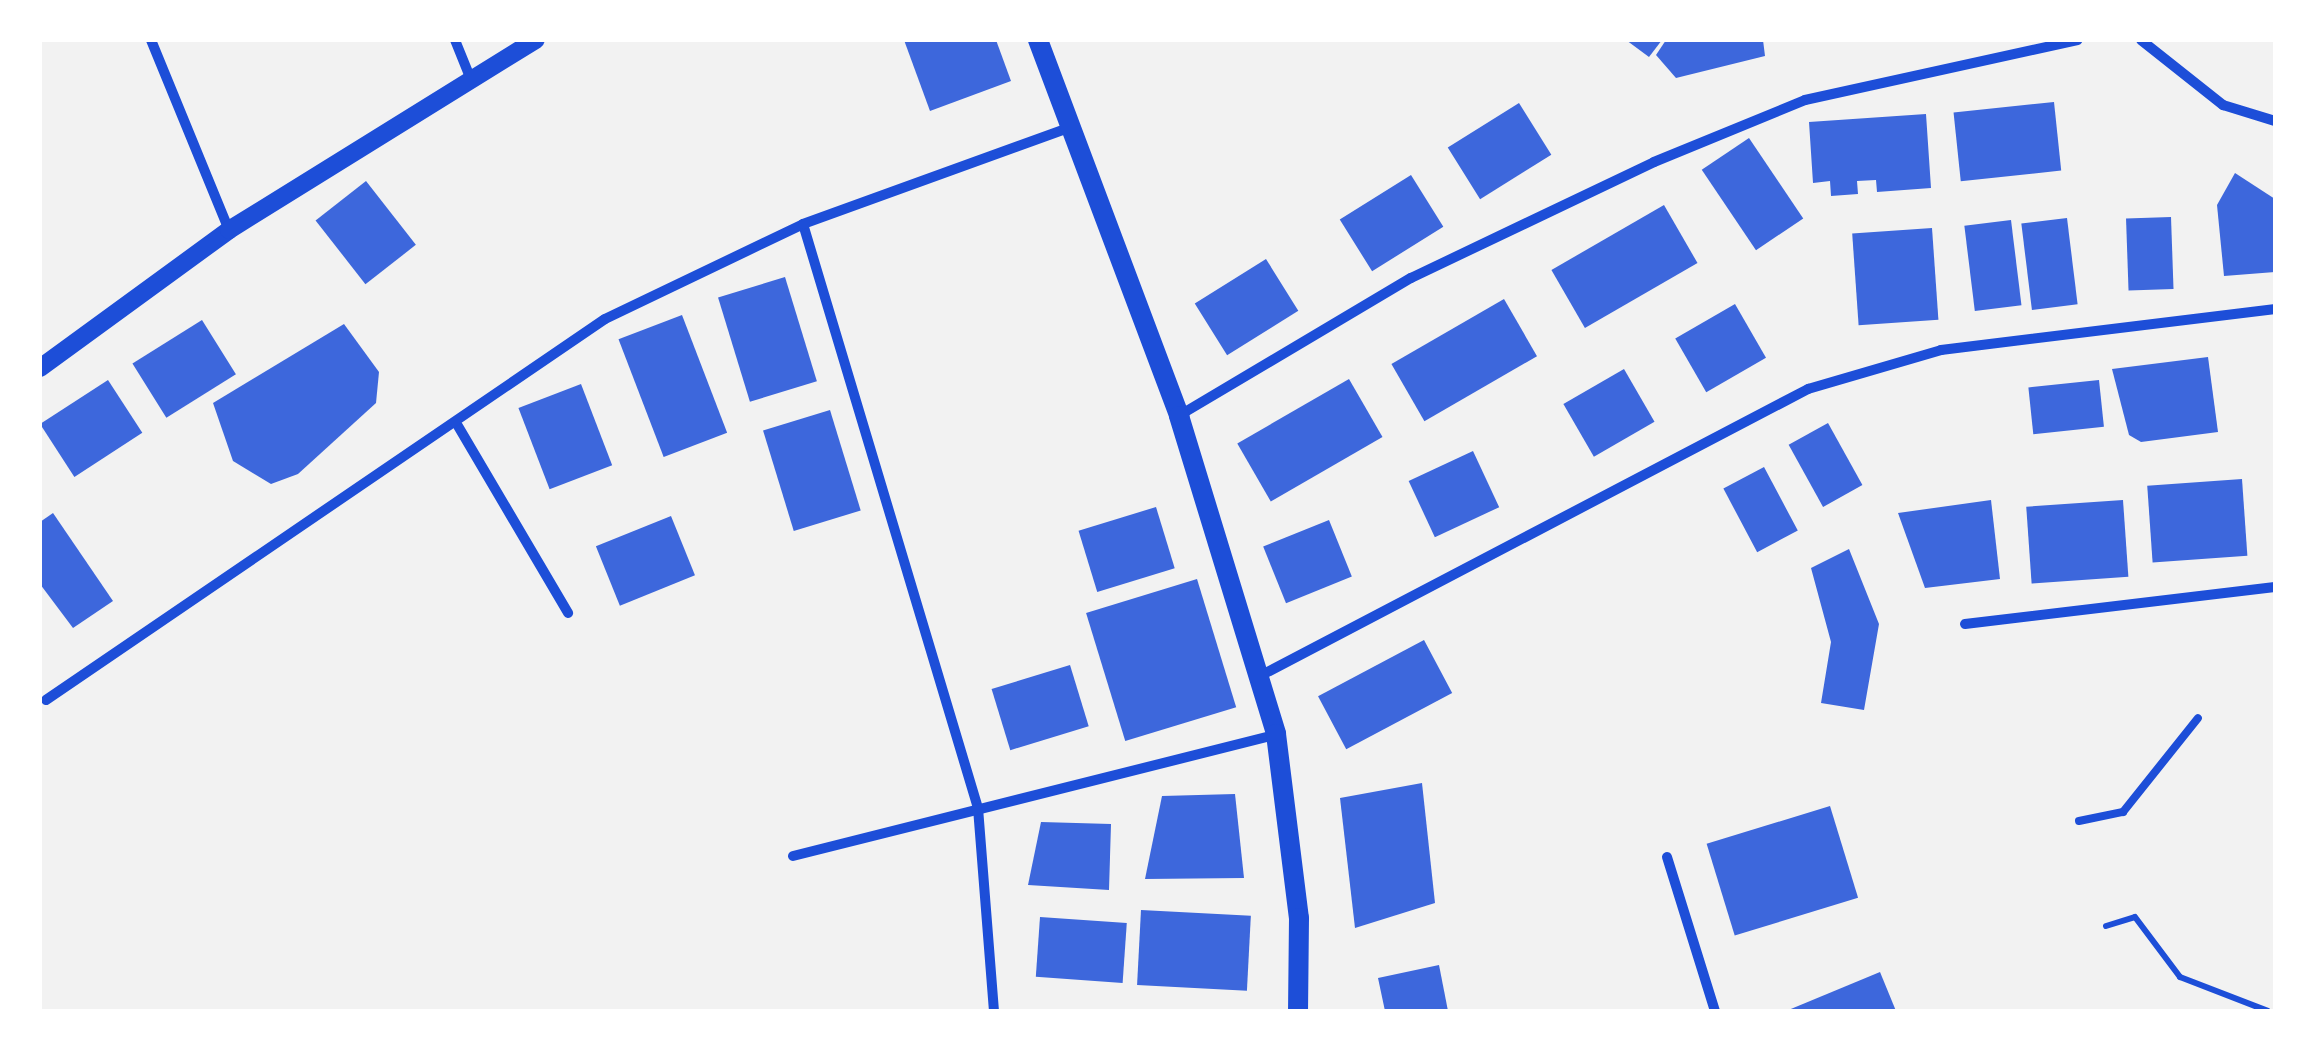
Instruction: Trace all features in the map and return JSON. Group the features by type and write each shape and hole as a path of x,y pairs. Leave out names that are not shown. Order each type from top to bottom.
{"main road":[{"path":"1038,40 1076,125 1179,416 1276,734 1299,918 1298,1011"}],"street":[{"path":"151,40 229,230"},
{"path":"456,40 470,78"},
{"path":"40,368 229,230 536,40"},
{"path":"1179,416 1411,278 1654,162 1805,100 2078,40"},
{"path":"2141,40 2223,105 2275,121"},
{"path":"46,700 458,426 604,319 803,224 1076,125"},
{"path":"803,224 978,808 994,1011"},
{"path":"1260,676 1808,388 1940,350 2275,309"},
{"path":"458,426 568,613"},
{"path":"1966,624 2275,587"},
{"path":"793,856 1276,734"},
{"path":"1666,856 1715,1011"}],"lane":[{"path":"2079,821 2123,812 2198,718"}],"path":[{"path":"2106,926 2135,917 2180,977 2268,1011"}],"building":[{"path":"904,40 996,40 1011,81 930,111"},
{"path":"1626,40 1662,40 1649,57"},
{"path":"1666,40 1763,40 1765,56 1676,78 1656,55"},
{"path":"2054,102 2061,171 1961,181 1954,113"},
{"path":"1519,103 1551,155 1480,199 1448,148"},
{"path":"1926,114 1931,188 1877,192 1876,180 1857,181 1858,194 1831,196 1830,181 1813,183 1809,122"},
{"path":"1749,138 1803,218 1756,250 1702,170"},
{"path":"2235,173 2275,199 2275,272 2224,276 2217,205"},
{"path":"1411,175 1443,227 1372,271 1340,220"},
{"path":"366,181 416,245 365,284 316,220"},
{"path":"1664,205 1698,263 1585,328 1551,270"},
{"path":"2171,217 2174,289 2129,291 2126,219"},
{"path":"2067,218 2078,304 2032,310 2021,224"},
{"path":"2011,220 2021,305 1975,311 1964,226"},
{"path":"1932,228 1938,320 1859,325 1852,234"},
{"path":"1266,259 1298,311 1227,355 1195,304"},
{"path":"785,277 817,381 750,402 718,297"},
{"path":"1504,299 1537,356 1424,421 1391,364"},
{"path":"1735,304 1766,358 1706,392 1675,338"},
{"path":"682,315 727,433 664,457 619,339"},
{"path":"202,320 236,374 166,418 132,363"},
{"path":"344,324 379,372 376,403 298,474 271,484 233,461 213,403"},
{"path":"2208,357 2218,432 2141,442 2129,435 2112,369"},
{"path":"1624,369 1654,422 1594,457 1563,404"},
{"path":"1349,379 1382,437 1271,502 1237,444"},
{"path":"108,380 142,433 74,477 40,424"},
{"path":"2099,380 2104,427 2033,434 2028,387"},
{"path":"581,384 612,465 550,489 518,408"},
{"path":"830,410 861,510 794,531 763,430"},
{"path":"1828,423 1862,485 1823,507 1789,445"},
{"path":"1473,451 1499,507 1435,537 1409,481"},
{"path":"1764,467 1798,531 1757,552 1723,489"},
{"path":"2242,479 2247,556 2153,562 2147,486"},
{"path":"1991,500 2000,579 1925,588 1898,513"},
{"path":"2123,500 2128,577 2032,584 2026,507"},
{"path":"1156,507 1175,568 1097,592 1079,531"},
{"path":"53,513 113,601 73,628 40,584 40,522"},
{"path":"671,516 695,575 620,606 596,546"},
{"path":"1329,520 1352,577 1286,603 1263,547"},
{"path":"1849,549 1879,624 1864,710 1821,703 1831,642 1811,568"},
{"path":"1197,579 1236,707 1125,741 1086,613"},
{"path":"1424,640 1452,693 1346,749 1318,696"},
{"path":"1070,665 1089,726 1010,750 992,689"},
{"path":"1422,783 1435,903 1355,928 1340,798"},
{"path":"1235,794 1244,878 1145,879 1162,796"},
{"path":"1830,806 1858,898 1735,936 1707,844"},
{"path":"1041,822 1111,824 1109,890 1028,885"},
{"path":"1141,910 1251,916 1247,991 1137,985"},
{"path":"1040,917 1127,923 1123,983 1036,977"},
{"path":"1439,965 1448,1011 1385,1011 1378,978"},
{"path":"1880,972 1896,1011 1786,1011"}]}
